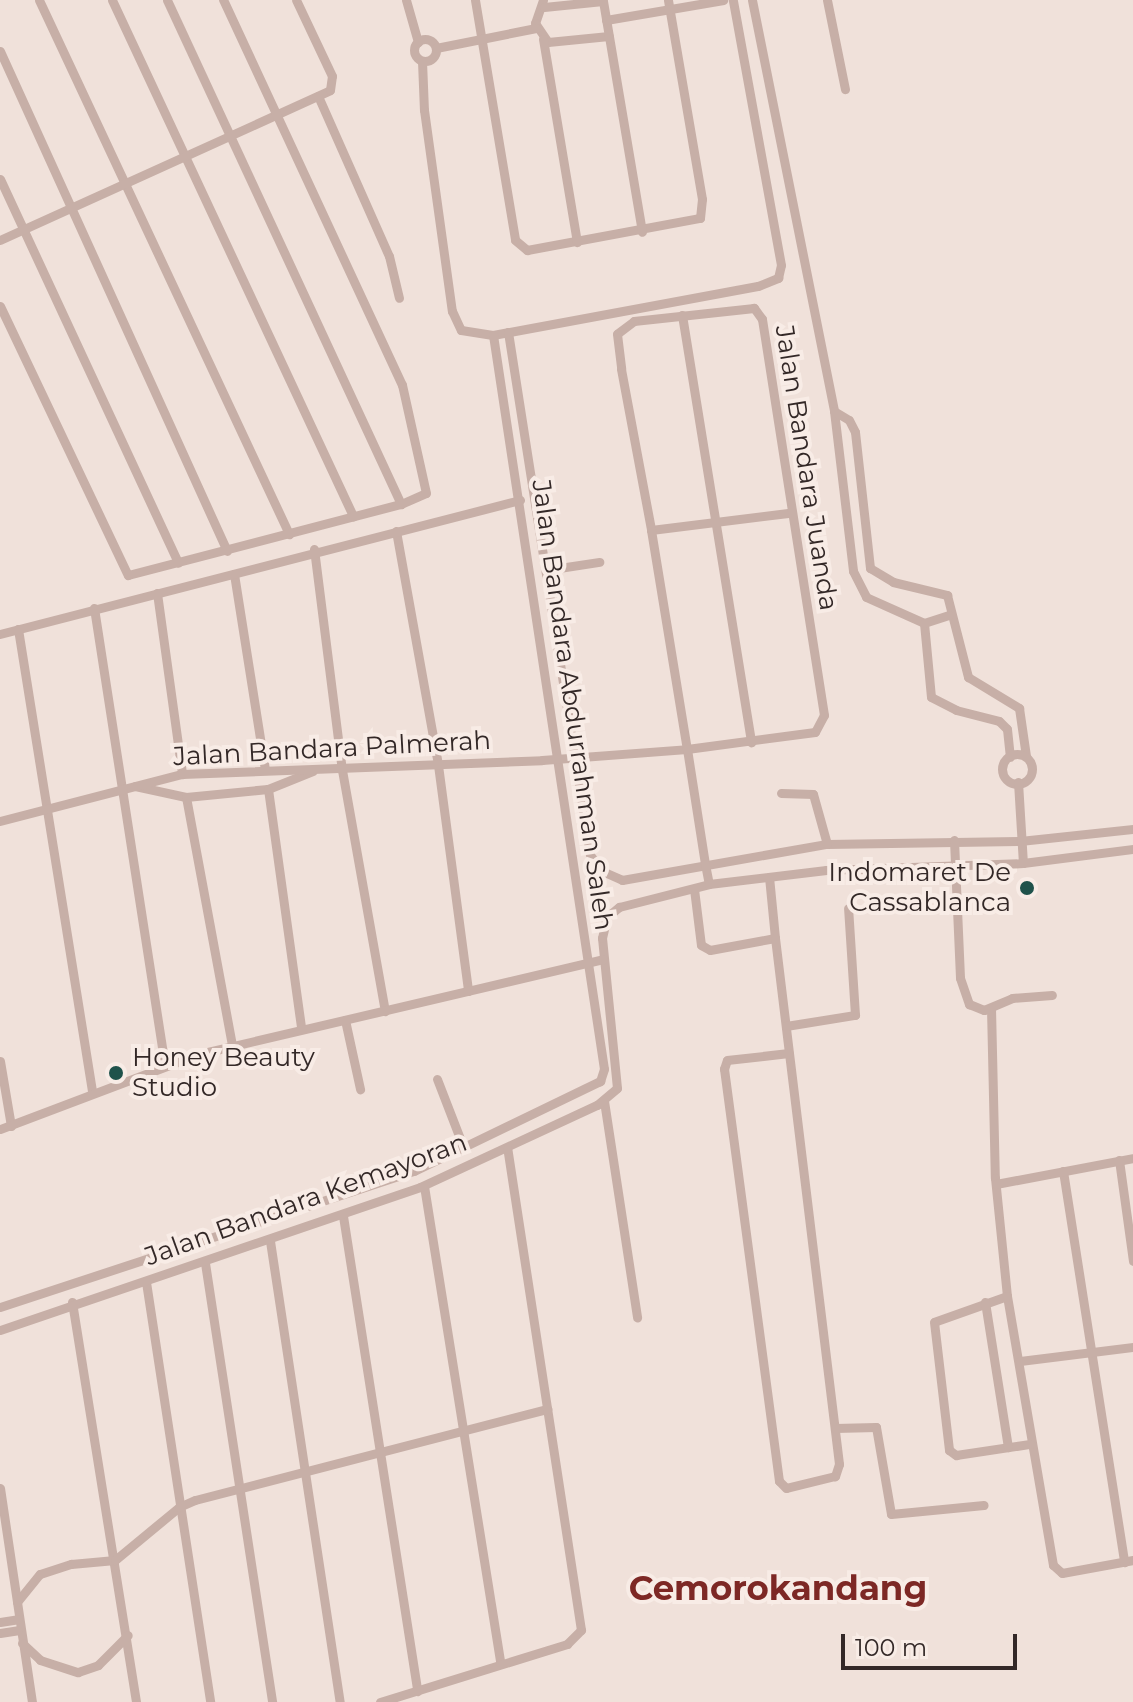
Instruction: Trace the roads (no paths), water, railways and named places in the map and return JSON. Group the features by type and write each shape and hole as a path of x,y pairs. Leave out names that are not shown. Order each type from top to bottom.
{"street":[{"path":"39,0 127,180 289,534"},
{"path":"112,0 353,516"},
{"path":"167,0 401,504"},
{"path":"0,306 127,573 227,551 401,504 420,498 427,489 409,406 278,114 223,0"},
{"path":"0,240 318,96 333,81 296,0"},
{"path":"406,0 418,42 415,54 422,61 424,110 452,311 461,330 493,335 778,278 780,258 733,0"},
{"path":"475,0 517,246 527,250 692,224 702,212 669,4"},
{"path":"536,28 544,3 603,0 642,232"},
{"path":"606,20 669,4 723,0"},
{"path":"755,0 834,411 853,571 866,597 924,623 949,615"},
{"path":"827,0 845,89"},
{"path":"436,48 536,28"},
{"path":"536,28 543,39 577,242"},
{"path":"543,39 553,44 609,36"},
{"path":"418,42 428,40 436,48"},
{"path":"422,61 433,58 436,48"},
{"path":"0,51 227,551"},
{"path":"318,96 389,256 399,298"},
{"path":"0,179 178,563"},
{"name":"Jalan Bandara Juanda","path":"575,757 687,749 815,732 824,715 788,513 759,312 682,315 634,321 617,334 651,530 687,749 705,864 709,884"},
{"path":"682,315 751,742"},
{"name":"Jalan Bandara Abdurrahman Saleh","path":"508,332 590,855 602,871 622,880 705,864"},
{"name":"Jalan Bandara Abdurrahman Saleh","path":"493,335 604,1069 600,1081"},
{"path":"834,411 849,420 855,432 870,568"},
{"path":"0,634 234,574 314,549 520,500"},
{"path":"651,530 788,513"},
{"path":"396,531 438,765 468,991"},
{"path":"314,549 342,770 385,1011"},
{"path":"546,570 599,562"},
{"path":"853,571 870,568 893,582 944,592 949,597 949,615 970,681 1019,708 1026,756 1035,771 1018,782"},
{"path":"234,574 265,770"},
{"path":"157,593 182,774"},
{"path":"94,608 165,1066"},
{"path":"924,623 931,697 956,710 999,721 1007,729 1010,757"},
{"path":"18,629 92,1093"},
{"path":"1018,782 1000,774 1000,765 1010,757 1026,756"},
{"name":"Jalan Bandara Palmerah","path":"0,821 182,774 342,770 575,757"},
{"path":"135,786 186,797 268,789 313,771"},
{"path":"1018,782 1023,863"},
{"path":"268,789 301,1028"},
{"path":"781,793 813,794 827,844"},
{"path":"186,797 232,1046"},
{"path":"705,864 827,844 1020,841 1133,829"},
{"path":"954,840 962,990 976,1010 991,1008 1012,998 1052,995"},
{"path":"775,938 703,950 694,889 709,884 769,877 956,864 1023,863 1133,849"},
{"path":"572,857 590,855"},
{"path":"769,877 839,1464 835,1476 781,1486 724,1069 727,1060 789,1053"},
{"name":"Jalan Bandara Abdurrahman Saleh","path":"617,1088 603,959 603,926 619,907 694,889"},
{"path":"786,1026 855,1015 848,908"},
{"path":"0,1061 5,1127 165,1066 232,1046 603,959"},
{"path":"991,1008 995,1181 1007,1296 1020,1361 1030,1444 1054,1569 1062,1573 1128,1561 1087,1354 1063,1171"},
{"path":"345,1020 360,1089"},
{"path":"437,1079 464,1149"},
{"path":"600,1081 617,1088"},
{"name":"Jalan Bandara Kemayoran","path":"0,1307 331,1201 464,1149 600,1081"},
{"name":"Jalan Bandara Kemayoran","path":"0,1330 72,1302 205,1263 424,1186 604,1101 617,1088"},
{"path":"604,1101 637,1317"},
{"path":"380,1702 567,1644 581,1630 507,1149"},
{"path":"995,1181 1133,1158"},
{"path":"1119,1160 1133,1261"},
{"path":"424,1186 466,1430 500,1663"},
{"path":"343,1216 417,1691"},
{"path":"270,1241 309,1472 340,1702"},
{"path":"205,1263 272,1702"},
{"path":"146,1282 210,1702"},
{"path":"1007,1296 941,1316 933,1327 949,1450 956,1455 1030,1444"},
{"path":"72,1302 128,1635 136,1702"},
{"path":"985,1302 1008,1447"},
{"path":"1020,1361 1133,1347"},
{"path":"17,1602 30,1583 50,1569 115,1560 179,1507 547,1409"},
{"path":"835,1428 876,1427 891,1514 984,1505"},
{"path":"0,1488 32,1702"},
{"path":"0,1622 19,1630 40,1660 78,1672 98,1665 128,1635"},
{"path":"0,1633 19,1630"}],"place":[{"name":"Indomaret De Cassablanca","path":"1027,888"},
{"name":"Honey Beauty Studio","path":"116,1073"}],"district":[{"name":"Cemorokandang","path":"778,1589"}]}
